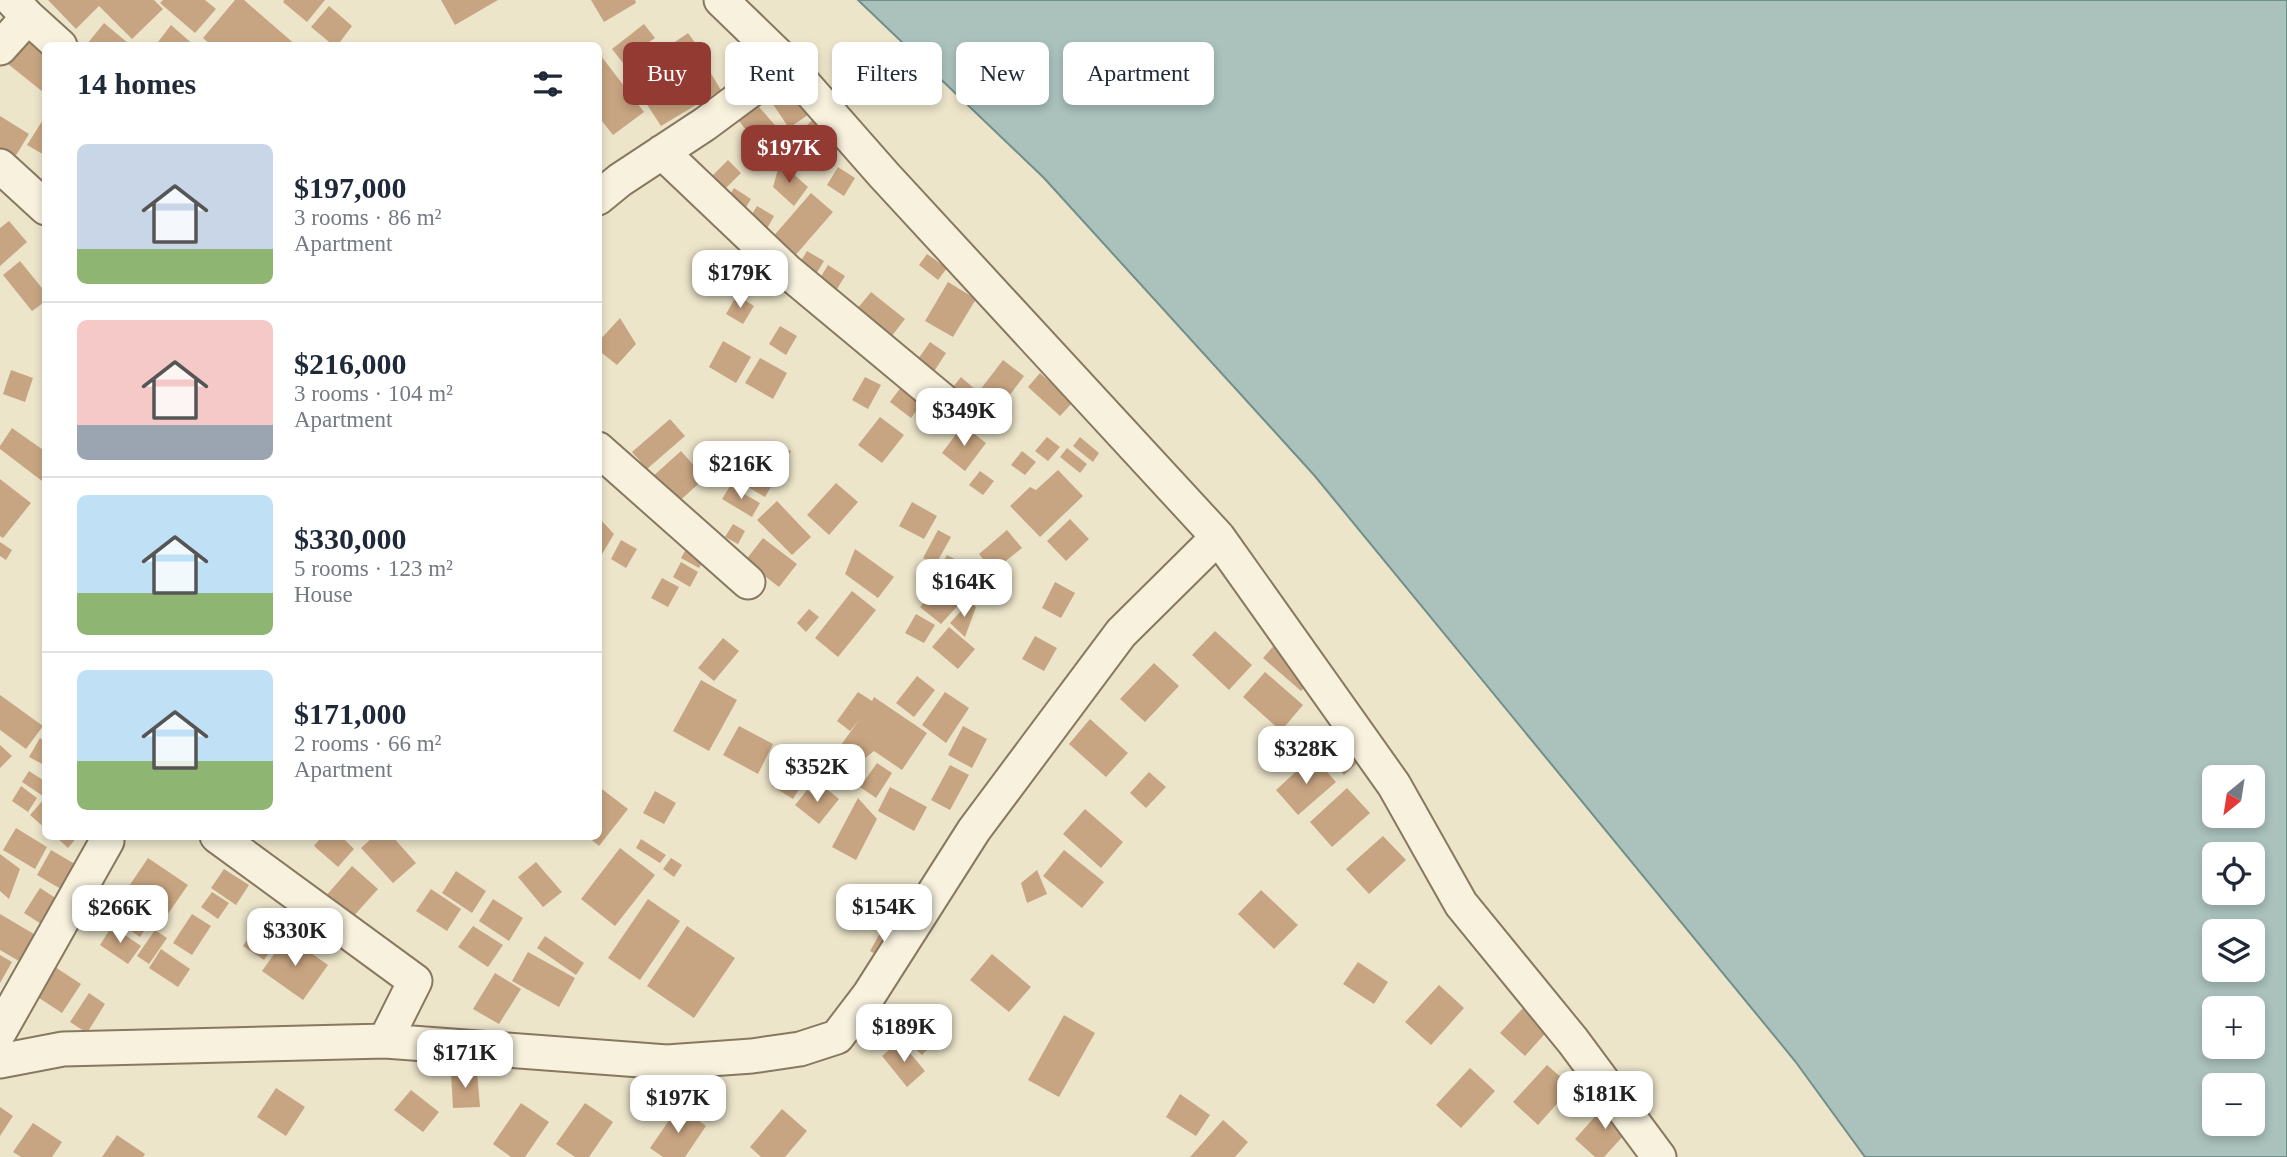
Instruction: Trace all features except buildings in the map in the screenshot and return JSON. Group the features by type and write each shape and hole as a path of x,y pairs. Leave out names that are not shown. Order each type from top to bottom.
{"street":[{"path":"721,0 764,42"},
{"path":"0,48 20,8 56,42"},
{"path":"818,100 1219,537 1394,785 1461,904 1573,1041 1659,1157"},
{"path":"602,195 728,105"},
{"path":"662,152 788,271 954,410"},
{"path":"0,166 42,204"},
{"path":"602,453 748,582"},
{"path":"0,1061 63,1049 385,1041 667,1062 752,1056 800,1049 837,1037 869,995 974,830 1121,633 1219,537"},
{"path":"0,1031 107,840"},
{"path":"222,840 415,981 385,1041"}],"water":[{"path":"858,0 2287,0 2287,1157 1865,1157 1795,1061 1314,475 1044,178 968,105 1049,105 1049,42 956,42 956,94 942,80 942,42 902,42"}]}
